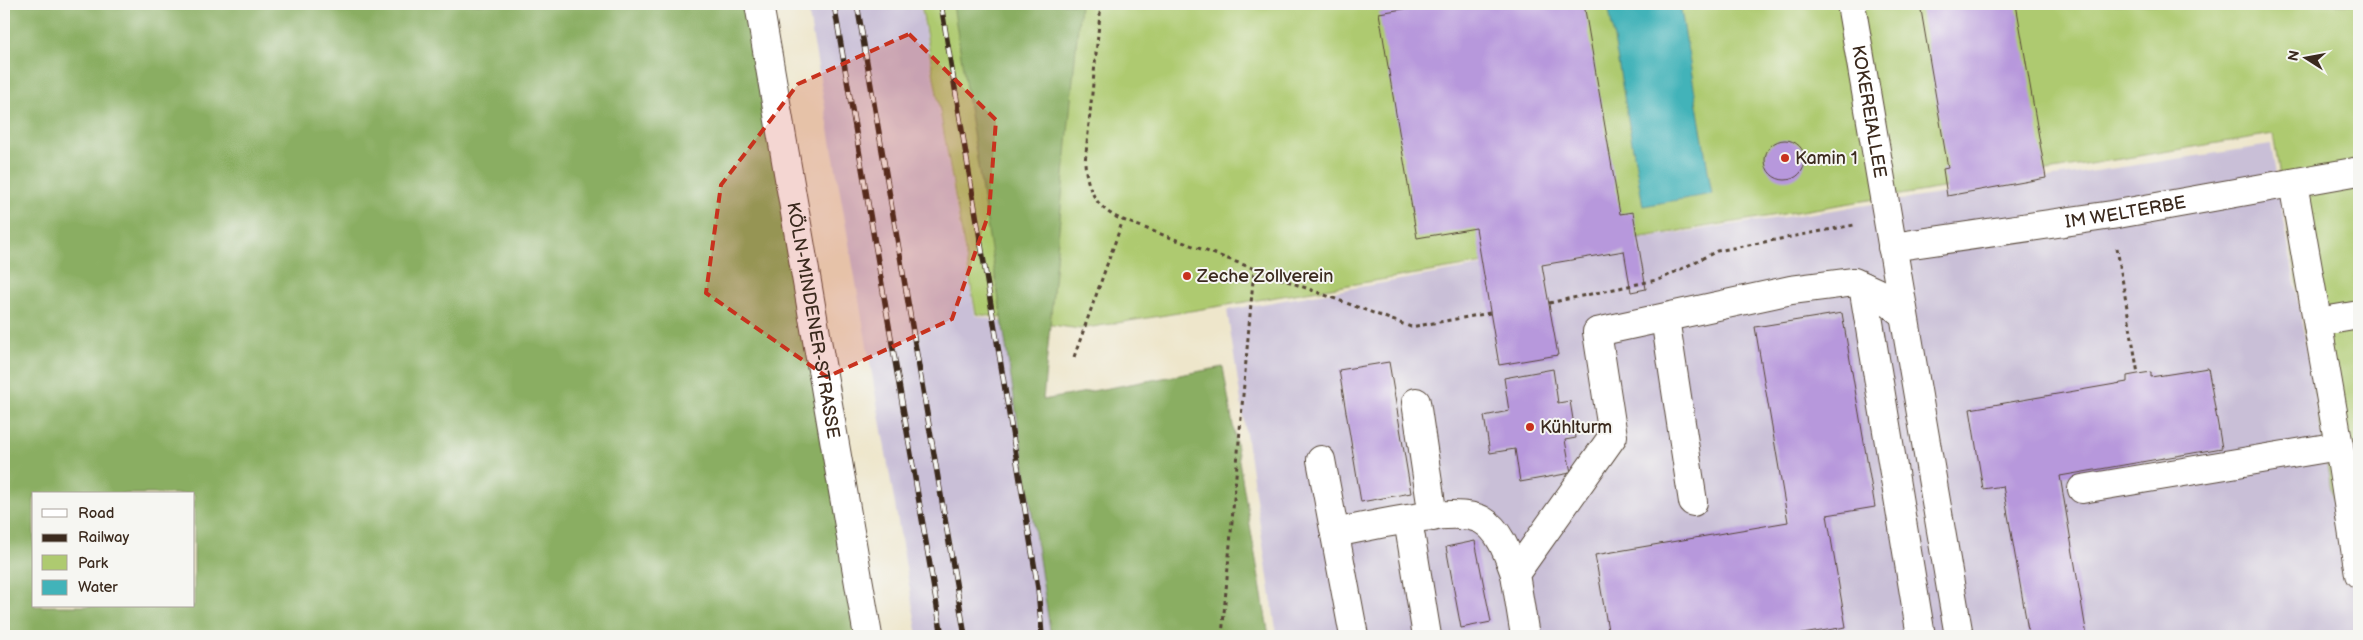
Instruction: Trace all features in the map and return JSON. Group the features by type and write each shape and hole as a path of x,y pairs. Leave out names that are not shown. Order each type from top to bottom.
{"street":[{"name":"KÖLN-MINDENER-STRASSE","path":"759,4 868,636"},
{"name":"KOKEREIALLEE","path":"1851,4 1887,218"},
{"name":"IM WELTERBE","path":"1892,247 2112,215 2359,171"},
{"path":"2293,184 2340,446 2359,574"},
{"path":"1887,218 1959,636"},
{"path":"1515,574 1613,436 1598,332 1791,290 1854,282 1876,292 1902,313"},
{"path":"1863,286 1921,636"},
{"path":"2318,322 2359,315"},
{"path":"1665,318 1693,502"},
{"path":"1416,402 1427,636"},
{"path":"2082,489 2340,446"},
{"path":"1321,460 1354,636"},
{"path":"1335,533 1456,514 1482,520 1502,539 1515,574 1525,636"}],"path":[{"path":"1101,4 1086,154 1086,173 1088,186 1099,205 1108,213 1412,328 1490,313"},
{"path":"2112,215 2138,374"},
{"path":"1549,303 1661,279 1717,251 1887,218"},
{"path":"1074,357 1123,220"},
{"path":"1222,636 1254,269"}],"highlighted area":[{"path":"909,34 996,120 989,213 952,319 827,377 706,293 721,185 798,84"}],"shaded area":[{"path":"807,4 920,4 975,315 1007,323 1054,636 918,636"},
{"path":"2271,145 2334,508 2359,503 2359,636 1277,636 1227,310 1637,239"}],"green space":[{"path":"4,4 743,4 770,118 862,636 4,636"},
{"name":"Zeche Zollverein","path":"921,4 2359,4 2359,503 2334,508 2273,134 1080,329 976,314"},
{"path":"953,4 1080,4 1043,400 1223,367 1269,636 1051,636"}],"water":[{"path":"1608,4 1680,4 1712,194 1643,206"}],"building":[{"path":"1433,4 1584,4 1620,214 1633,212 1646,289 1631,292 1624,251 1542,265 1558,355 1499,365 1476,228 1417,238 1379,13"},
{"path":"1920,4 2016,4 2046,178 1947,196 1943,169 1948,168"},
{"name":"Kamin 1","path":"1789,140 1796,143 1802,149 1805,160 1804,168 1796,177 1789,180 1781,180 1774,177 1766,168 1765,156 1768,149 1777,141"},
{"path":"1842,313 1875,507 1827,515 1846,627 1790,636 1609,636 1595,555 1788,522 1755,327"},
{"path":"1389,362 1411,493 1361,502 1339,370"},
{"path":"2208,368 2222,448 2060,476 2087,636 2029,636 2003,486 1983,489 1970,409 2127,382 2127,376 2138,374 2151,372 2151,377"},
{"name":"Kühlturm","path":"1553,369 1558,403 1570,401 1576,438 1565,440 1571,473 1520,482 1515,449 1490,453 1484,416 1509,411 1504,378"},
{"path":"1475,541 1491,622 1461,628 1446,547"}],"railway":[{"path":"834,4 942,636"},
{"path":"857,4 965,636"},
{"path":"941,4 1038,588 1042,636"}],"place":[{"name":"Kamin 1","path":"1785,158"},
{"name":"Zeche Zollverein","path":"1187,276"},
{"name":"Kühlturm","path":"1530,427"}]}
